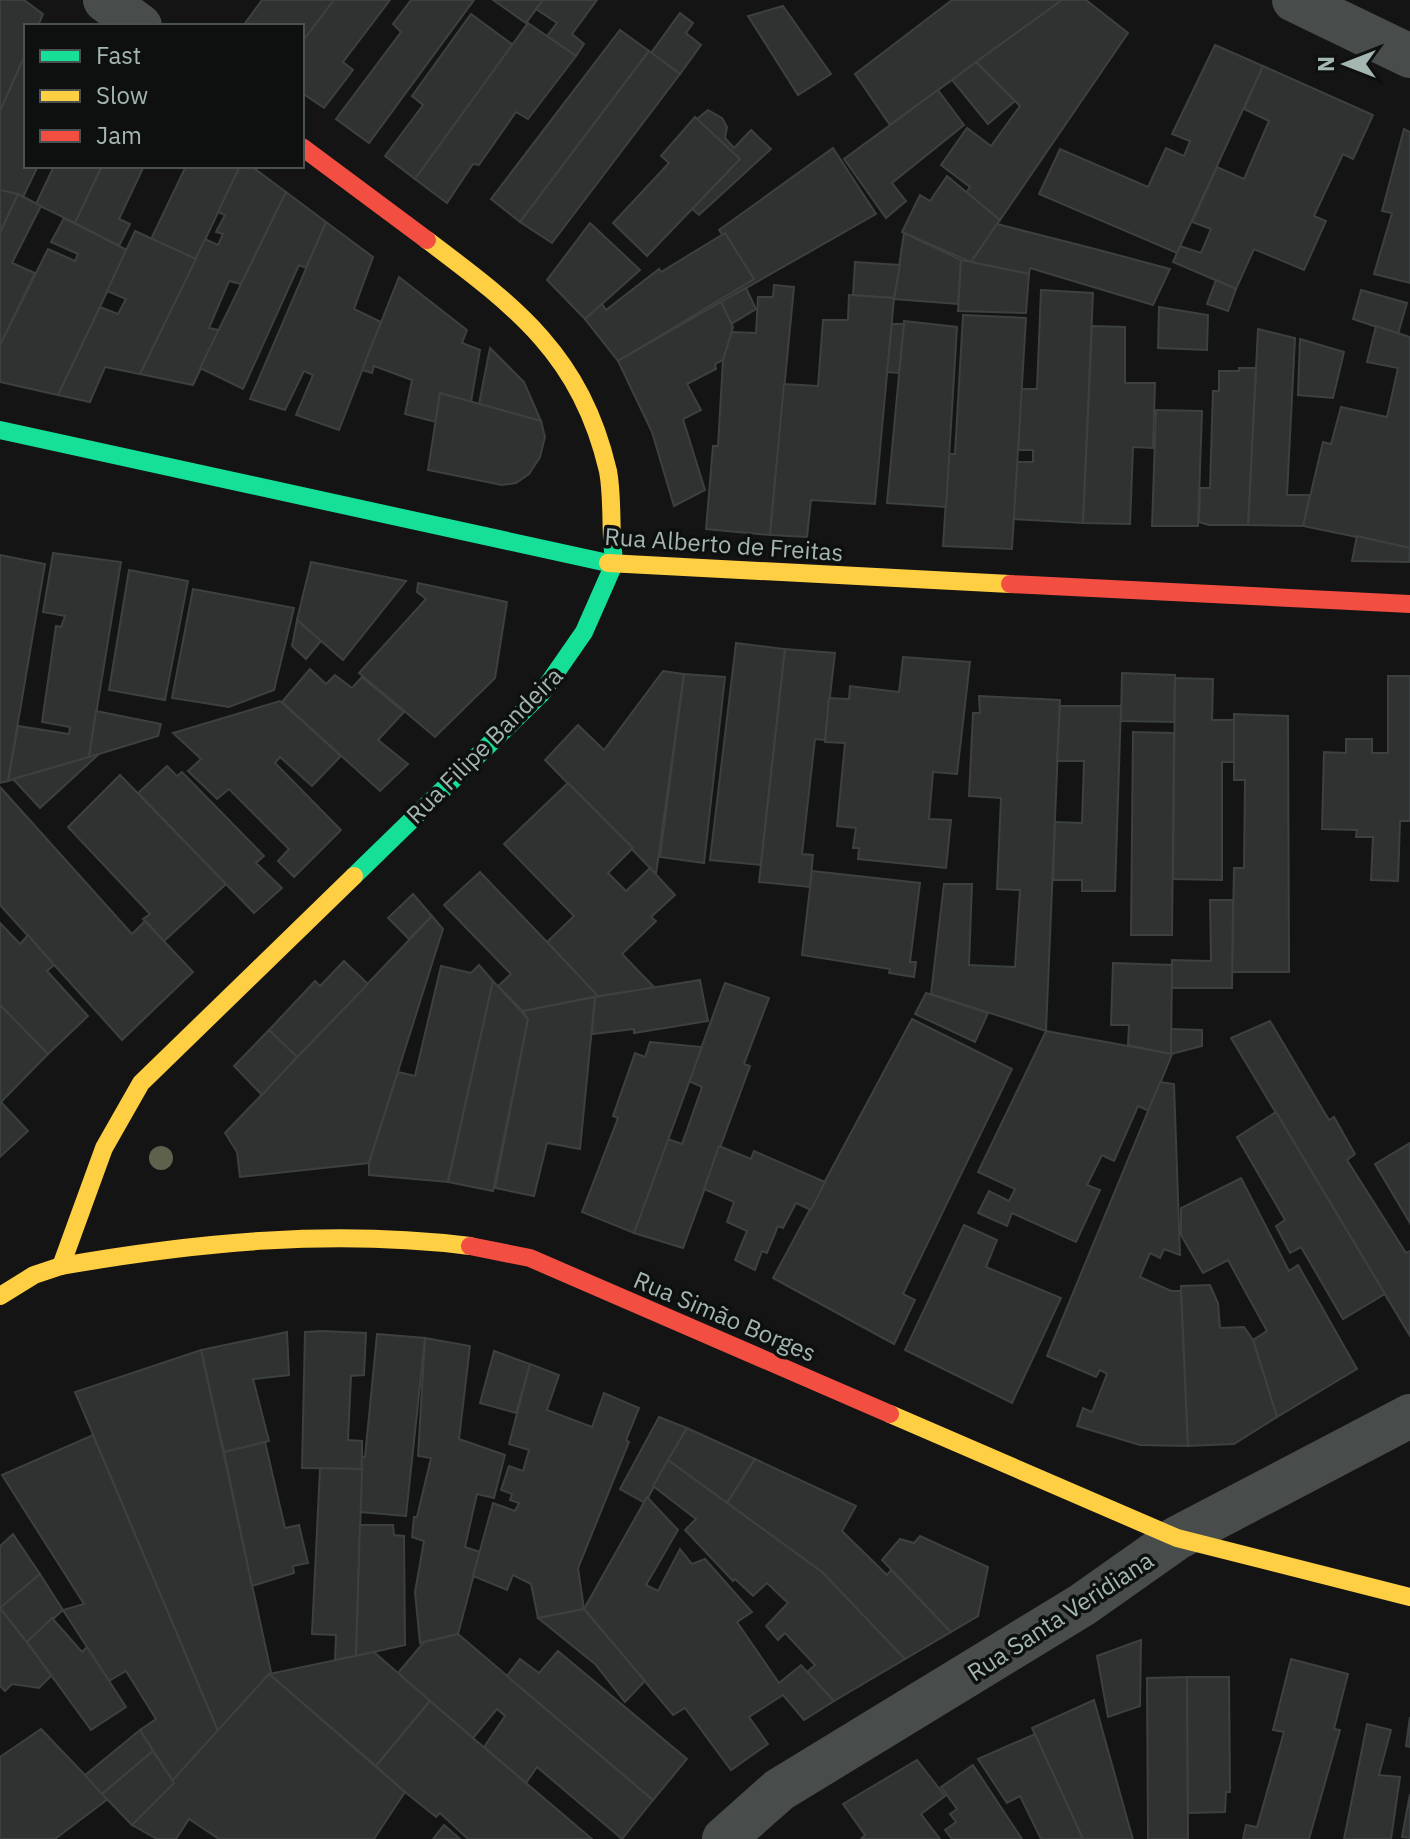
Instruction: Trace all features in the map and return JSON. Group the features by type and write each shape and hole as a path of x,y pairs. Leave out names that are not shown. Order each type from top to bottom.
{"street":[{"path":"105,0 137,24"},
{"path":"1294,0 1410,56"},
{"name":"Rua Filipe Bandeira","path":"61,1266 94,1170 127,1103 141,1083 541,694 584,632 614,564 608,472 581,393 557,353 508,301 304,148"},
{"name":"Rua Alberto de Freitas","path":"0,430 614,564 1410,604"},
{"name":"Rua Simão Borges","path":"0,1296 34,1275 61,1266 293,1235 394,1237 485,1247 530,1258 1177,1538 1410,1597"},
{"name":"Rua Santa Veridiana","path":"724,1839 779,1790 1082,1605 1177,1538 1410,1416"}],"building":[{"path":"0,0 24,0 43,14 39,24 24,24 24,57 0,111"},
{"path":"262,0 334,0 304,39 304,24 244,24"},
{"path":"334,0 390,0 343,62 353,70 324,108 304,94 304,39"},
{"path":"411,0 474,0 369,143 336,119 401,32 393,24"},
{"path":"493,0 543,0 526,23"},
{"path":"543,0 597,0 572,34 584,44 576,56 547,36 557,23 536,9"},
{"path":"952,0 1062,0 890,125 855,74"},
{"path":"1062,0 1086,0 1128,33 1000,220 966,193 970,187 941,165 967,128 991,146 1020,106 976,62"},
{"path":"783,6 831,74 798,95 748,16"},
{"path":"680,13 693,23 686,33 701,45 680,74 651,53"},
{"path":"471,14 513,45 415,179 385,156 423,105 412,96"},
{"path":"528,23 576,56 528,119 516,112 479,165 473,164 447,203 415,179"},
{"path":"620,30 649,51 520,222 491,199"},
{"path":"1215,45 1263,66 1177,253 1039,194 1060,149 1148,187 1166,148 1184,156 1190,141 1172,134"},
{"path":"649,51 680,74 552,243 520,222"},
{"path":"24,57 24,168 37,168 23,197 0,190 0,111"},
{"path":"976,62 1015,101 988,124 952,80"},
{"path":"1263,66 1373,115 1353,159 1343,154 1314,216 1326,221 1304,270 1254,249 1236,289 1173,262 1180,246 1201,253 1211,229 1192,222 1217,167 1244,179 1269,121 1244,109"},
{"path":"938,90 964,125 892,183 906,201 886,218 844,159"},
{"path":"708,110 722,118 727,127 725,138 734,148 751,130 771,149 699,215 692,209 740,159 697,119"},
{"path":"695,117 740,159 647,256 613,223 669,163 661,156"},
{"path":"1404,129 1410,132 1410,283 1374,274 1392,213 1382,211"},
{"path":"833,148 876,214 690,320 688,316 754,279 719,230"},
{"path":"53,168 101,168 75,223 36,204"},
{"path":"101,168 143,168 119,219 130,224 119,246 75,223"},
{"path":"185,168 239,168 196,259 151,239"},
{"path":"239,168 254,168 286,192 241,284 229,281 209,328 219,330 193,385 140,374 205,239 218,245 223,234 216,232 225,215 218,212"},
{"path":"947,176 1000,220 971,262 902,232 920,195 930,201"},
{"path":"0,190 18,194 0,233"},
{"path":"286,192 326,222 306,268 299,265 243,389 200,368"},
{"path":"18,194 41,206 12,263 35,273 0,345 0,233"},
{"path":"64,218 127,250 58,395 0,382 0,345 48,249 75,261 78,254 51,242"},
{"path":"326,222 373,257 354,309 381,322 339,430 296,415 313,375 304,371 285,410 250,399"},
{"path":"590,223 640,270 585,319 547,280"},
{"path":"997,224 1170,269 1153,305 1030,268 1029,274 971,262"},
{"path":"135,231 196,259 140,374 105,367 90,402 58,395 100,307 118,314 126,299 107,291"},
{"path":"725,233 754,279 618,361 585,319 602,304 606,310 659,269 661,272"},
{"path":"904,233 961,260 958,304 894,299"},
{"path":"961,260 1029,274 1026,313 958,311"},
{"path":"855,262 900,265 894,298 853,295"},
{"path":"399,277 467,330 462,343 480,350 471,402 440,393 436,422 405,414 412,380 374,366 372,373 362,370"},
{"path":"1216,280 1236,289 1228,311 1207,304"},
{"path":"774,285 794,287 770,535 706,529 713,446 718,446 723,360 731,332 756,333 758,297 773,297"},
{"path":"746,288 756,309 731,324 721,302"},
{"path":"1041,290 1093,293 1083,523 1013,519 1017,462 1033,462 1033,450 1018,450 1021,389 1037,389"},
{"path":"1361,290 1407,303 1398,334 1353,319"},
{"path":"849,295 894,298 875,504 811,500 807,537 770,535 784,384 818,386 823,320 848,320"},
{"path":"721,302 733,327 723,360 715,364 716,369 687,384 701,410 683,419 705,490 674,506 652,432 618,361"},
{"path":"1159,307 1208,315 1207,350 1158,348"},
{"path":"963,315 1026,318 1012,549 943,546 949,454 955,454"},
{"path":"904,321 957,327 946,507 887,503"},
{"path":"892,324 904,324 899,373 887,372"},
{"path":"1092,326 1125,327 1125,383 1155,383 1153,448 1133,447 1130,524 1083,523"},
{"path":"1376,326 1410,337 1410,548 1303,526 1323,442 1331,444 1341,407 1387,417 1398,368 1367,362"},
{"path":"1258,329 1295,338 1287,495 1310,495 1303,526 1248,525"},
{"path":"1300,339 1344,352 1333,398 1298,395"},
{"path":"490,348 524,382 541,421 479,404"},
{"path":"1239,368 1256,368 1248,525 1209,525 1199,522 1200,488 1210,488 1213,391 1219,391 1219,371 1239,371"},
{"path":"440,393 541,421 545,437 540,457 529,474 516,483 502,485 428,470"},
{"path":"1156,410 1202,411 1198,526 1152,526"},
{"path":"1357,536 1410,548 1409,562 1352,561"},
{"path":"53,553 121,562 89,757 8,781 18,726 69,734 70,727 42,722 56,626 61,627 65,616 43,612"},
{"path":"0,555 45,564 8,781 0,783"},
{"path":"311,562 406,581 343,660 297,620"},
{"path":"129,570 188,581 165,700 109,690"},
{"path":"418,583 507,602 495,678 435,737 359,673 426,599 417,592"},
{"path":"193,589 294,608 274,690 229,707 172,698"},
{"path":"297,620 321,641 306,659 292,646"},
{"path":"736,643 785,649 761,865 710,860"},
{"path":"785,649 835,653 825,740 815,739 802,854 813,855 810,887 759,882"},
{"path":"903,657 970,662 957,774 933,772 929,819 951,820 946,868 858,859 859,848 853,848 856,828 837,826 845,743 825,742 829,698 849,699 850,686 899,692"},
{"path":"310,669 326,684 335,675 352,688 362,677 404,712 378,740 408,764 380,791 282,702"},
{"path":"663,671 684,674 656,874 545,760 578,725 604,750"},
{"path":"1122,673 1175,675 1174,722 1121,721"},
{"path":"684,674 725,677 704,863 660,857"},
{"path":"1388,676 1410,676 1410,821 1400,821 1398,881 1371,880 1373,837 1356,837 1357,830 1322,829 1324,752 1346,753 1346,739 1372,739 1372,753 1388,753"},
{"path":"1175,678 1213,679 1212,720 1234,720 1234,762 1222,762 1222,880 1173,879"},
{"path":"979,696 1060,700 1046,1031 931,994 944,884 972,884 969,965 1015,967 1020,890 997,889 1001,798 969,796 973,713 980,713"},
{"path":"280,701 341,756 312,786 280,757 275,763 341,830 294,877 278,861 289,849 229,789 217,799 188,771 201,759 173,733"},
{"path":"1060,706 1121,706 1115,891 1082,891 1082,880 1053,880 1055,822 1082,823 1084,761 1057,761"},
{"path":"96,711 161,724 158,736 89,757"},
{"path":"1234,714 1288,716 1289,972 1232,972 1234,868 1244,868 1245,780 1234,780"},
{"path":"1133,732 1174,733 1172,935 1131,935"},
{"path":"99,754 40,808 13,779 89,757"},
{"path":"167,766 177,776 182,772 264,856 256,863 282,888 254,913 138,793"},
{"path":"120,775 226,884 164,941 143,919 150,914 68,827"},
{"path":"568,783 633,848 608,873 626,891 650,868 675,895 651,917 656,921 622,954 655,988 598,996 547,942 574,916 504,844"},
{"path":"0,787 132,934 145,921 193,972 122,1040 0,905"},
{"path":"812,871 920,883 910,962 916,962 914,977 889,973 890,969 802,955"},
{"path":"480,872 598,996 523,1011 498,986 511,974 444,905"},
{"path":"413,894 432,916 409,939 388,918"},
{"path":"1210,900 1233,900 1232,988 1171,988 1172,960 1211,961"},
{"path":"432,916 443,929 369,1163 240,1177 237,1152 225,1133"},
{"path":"0,923 20,944 28,935 54,965 47,971 88,1016 48,1054 0,1005"},
{"path":"344,961 368,984 297,1057 269,1030 315,981 320,986"},
{"path":"1113,963 1172,965 1171,1054 1128,1045 1129,1025 1111,1025"},
{"path":"479,965 493,981 448,1182 369,1175 369,1163 398,1072 415,1076 441,966 471,973"},
{"path":"700,980 708,1021 634,1033 634,1029 592,1034 595,997"},
{"path":"493,981 528,1019 493,1191 448,1182"},
{"path":"725,983 769,998 744,1064 750,1066 683,1248 634,1233 668,1139 682,1144 702,1087 689,1081"},
{"path":"926,993 988,1013 975,1042 915,1014"},
{"path":"595,997 580,1149 547,1143 534,1196 495,1188 528,1019 523,1011"},
{"path":"0,1005 48,1054 1,1102 0,1101"},
{"path":"912,1019 1012,1069 903,1294 915,1300 894,1344 773,1278"},
{"path":"1270,1021 1329,1120 1334,1117 1355,1154 1347,1160 1406,1253 1410,1251 1410,1336 1231,1038"},
{"path":"1171,1029 1202,1030 1202,1046 1171,1054"},
{"path":"269,1030 297,1057 262,1095 234,1066"},
{"path":"1046,1031 1172,1054 1149,1111 1138,1106 1114,1161 1102,1155 1087,1185 1100,1190 1076,1242 1012,1213 1007,1226 978,1213 989,1191 1009,1201 1015,1189 978,1172"},
{"path":"650,1042 702,1047 634,1233 582,1212 618,1118 613,1116 635,1053 645,1057"},
{"path":"1160,1082 1174,1084 1180,1255 1164,1249 1160,1258 1150,1253 1140,1277 1171,1291 1181,1291 1188,1446 1140,1445 1077,1426 1083,1408 1092,1412 1107,1374 1100,1370 1096,1377 1047,1356"},
{"path":"0,1101 28,1131 0,1157"},
{"path":"1276,1112 1385,1294 1343,1319 1301,1247 1290,1253 1276,1226 1285,1220 1237,1137"},
{"path":"1410,1143 1410,1223 1375,1164"},
{"path":"719,1146 751,1159 754,1151 825,1182 811,1210 796,1203 783,1228 778,1226 767,1253 762,1251 755,1270 735,1260 747,1231 727,1222 734,1202 704,1189"},
{"path":"1241,1178 1289,1271 1298,1265 1357,1369 1277,1417 1253,1340 1267,1331 1228,1260 1203,1273 1181,1235 1181,1208"},
{"path":"964,1225 997,1240 986,1267 1061,1298 1012,1403 905,1350"},
{"path":"1210,1285 1218,1303 1220,1328 1244,1327 1253,1340 1277,1417 1234,1444 1188,1446 1181,1286"},
{"path":"287,1332 289,1375 253,1379 269,1441 224,1452 201,1350"},
{"path":"305,1332 366,1333 364,1375 351,1376 348,1440 362,1441 362,1469 302,1468"},
{"path":"377,1334 425,1338 406,1516 360,1512 362,1457 365,1457"},
{"path":"425,1338 470,1346 459,1439 505,1455 494,1498 477,1494 465,1547 480,1552 458,1634 420,1643 415,1592 424,1541 412,1537 414,1517 417,1517 431,1458 418,1456"},
{"path":"201,1350 271,1672 218,1731 75,1392"},
{"path":"494,1351 530,1364 516,1413 480,1403"},
{"path":"530,1364 559,1375 547,1410 592,1427 604,1393 639,1408 626,1440 629,1442 578,1568 584,1609 538,1618 531,1584 513,1575 507,1590 473,1576 493,1503 515,1511 519,1503 510,1500 512,1494 501,1490 509,1466 523,1471 529,1450 509,1444"},
{"path":"659,1417 687,1428 645,1503 620,1489"},
{"path":"687,1428 755,1459 727,1503 668,1460"},
{"path":"93,1435 218,1731 174,1783 140,1730 156,1719 126,1671 109,1681 63,1610 84,1604 2,1475"},
{"path":"265,1442 285,1528 299,1525 308,1563 293,1566 294,1573 252,1586 224,1452"},
{"path":"755,1459 856,1506 842,1531 887,1575 891,1570 951,1632 905,1659 822,1572 727,1503"},
{"path":"668,1460 822,1572 905,1659 834,1701 807,1672 815,1665 785,1633 778,1640 766,1626 788,1603 767,1583 753,1596 735,1579 733,1581 685,1530 696,1519 653,1486"},
{"path":"320,1468 362,1469 356,1656 335,1660 336,1635 312,1634"},
{"path":"647,1497 678,1530 646,1585 658,1591 680,1549 692,1564 705,1559 752,1612 737,1622 779,1683 801,1665 834,1701 804,1720 783,1695 749,1717 768,1744 731,1770 685,1708 673,1715 584,1609"},
{"path":"360,1525 393,1525 394,1535 404,1536 405,1645 356,1656"},
{"path":"13,1534 40,1574 0,1608 0,1546"},
{"path":"920,1536 988,1567 978,1616 951,1632 882,1560 900,1539 914,1543"},
{"path":"40,1574 63,1610 27,1642 0,1608"},
{"path":"0,1608 52,1675 39,1688 12,1684 5,1691 0,1686"},
{"path":"584,1609 645,1681 625,1702 595,1664 538,1618"},
{"path":"52,1618 82,1652 87,1647 126,1707 91,1730 27,1642"},
{"path":"458,1634 653,1800 622,1839 537,1767 526,1783 484,1747 505,1716 497,1709 473,1738 398,1673 424,1642"},
{"path":"1141,1640 1140,1706 1108,1717 1097,1656"},
{"path":"558,1651 687,1759 653,1800 507,1676 520,1659 539,1673"},
{"path":"374,1652 430,1701 376,1766 269,1674"},
{"path":"1291,1659 1348,1674 1334,1729 1340,1730 1309,1839 1243,1839 1246,1825 1257,1827 1284,1732 1273,1730"},
{"path":"269,1674 405,1792 374,1839 219,1839 189,1819 176,1839 157,1839 132,1825"},
{"path":"1187,1677 1188,1839 1148,1839 1147,1678"},
{"path":"1187,1677 1229,1677 1230,1792 1226,1792 1225,1812 1188,1813"},
{"path":"1094,1700 1133,1839 1083,1839 1032,1728"},
{"path":"430,1701 592,1839 468,1839 440,1813 436,1817 405,1792 376,1766"},
{"path":"1410,1717 1410,1747 1406,1746"},
{"path":"1367,1724 1391,1730 1379,1775 1400,1777 1391,1839 1344,1839"},
{"path":"41,1729 108,1799 55,1839 0,1839 0,1757"},
{"path":"140,1730 153,1751 102,1794 85,1775"},
{"path":"1035,1734 1083,1839 1041,1839 1020,1796 1007,1803 978,1759"},
{"path":"153,1751 174,1783 132,1825 102,1794"},
{"path":"917,1760 945,1796 921,1814 940,1839 861,1839 865,1835 843,1804"},
{"path":"973,1765 1022,1839 952,1839 945,1830 956,1822 950,1814 957,1809 941,1787"},
{"path":"1410,1794 1410,1838 1402,1837"},
{"path":"444,1825 460,1839 433,1839"}],"traffic: fast":[{"path":"0,430 608,563"},
{"path":"354,876 541,694 584,632 614,564 612,538"}],"traffic: slow":[{"path":"427,240 489,288 541,337 581,395 608,471 612,538"},
{"path":"608,563 1010,584"},
{"path":"61,1266 104,1148 141,1083 354,876"},
{"path":"0,1296 34,1275 61,1266 163,1250 316,1239 418,1241 470,1246"},
{"path":"890,1414 1177,1538 1410,1597"}],"traffic: jam":[{"path":"304,148 427,240"},
{"path":"1010,584 1410,604"},
{"path":"470,1246 530,1258 890,1414"}]}
